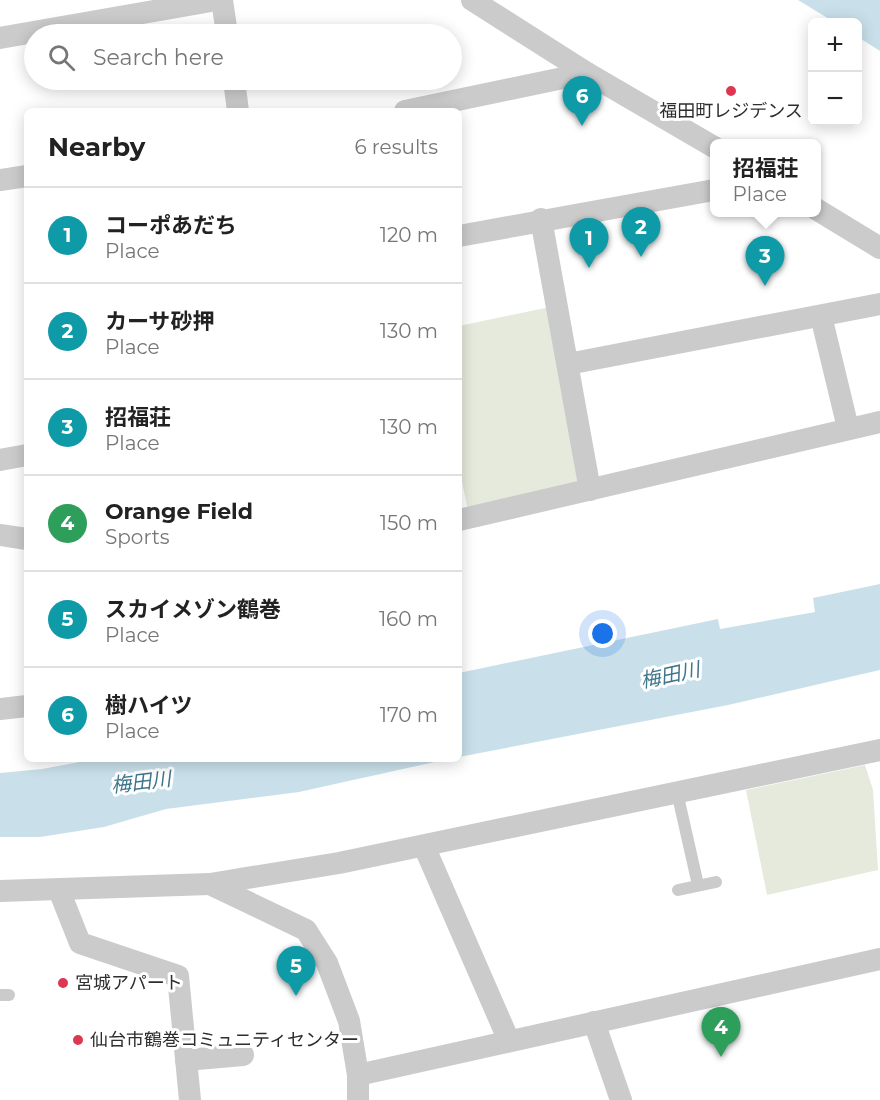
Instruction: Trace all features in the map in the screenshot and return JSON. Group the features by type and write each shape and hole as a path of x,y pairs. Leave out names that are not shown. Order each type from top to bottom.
{"street":[{"path":"54,24 111,9 217,0"},
{"path":"222,0 226,24"},
{"path":"472,0 587,73 710,145"},
{"path":"0,38 24,32"},
{"path":"419,108 587,73"},
{"path":"235,90 238,108"},
{"path":"0,180 24,176"},
{"path":"462,235 541,219 710,191"},
{"path":"821,212 880,248"},
{"path":"541,219 590,490"},
{"path":"568,364 880,304"},
{"path":"821,316 848,428"},
{"path":"462,519 880,422"},
{"path":"0,460 24,456"},
{"path":"0,535 24,539"},
{"path":"0,709 24,706"},
{"path":"0,891 210,884 339,863 424,846 880,750"},
{"path":"424,846 509,1041"},
{"path":"210,884 306,930 327,963 349,1021 358,1075 358,1100"},
{"path":"59,890 80,943 178,976 190,1100"},
{"path":"358,1075 880,959"},
{"path":"594,1022 621,1100"},
{"path":"186,1060 243,1055"}],"lane":[{"path":"677,792 698,885"},
{"path":"678,890 716,882"}],"shaded area":[{"path":"550,307 583,484 468,511 462,482 462,325"},
{"path":"865,765 873,790 878,870 767,895 746,790"}],"water":[{"path":"798,0 880,0 880,51 862,40 862,18 827,18"},
{"name":"梅田川","path":"880,584 880,670 728,705 462,756 462,672 718,619 720,629 815,612 813,598"},
{"name":"梅田川","path":"80,762 434,762 299,792 166,809 104,827 40,837 0,837 0,773"}],"place":[{"name":"福田町レジデンス","path":"731,91"},
{"name":"樹ハイツ","path":"582,126"},
{"name":"カーサ砂押","path":"641,257"},
{"name":"コーポあだち","path":"589,268"},
{"name":"招福荘","path":"765,286"},
{"name":"宮城アパート","path":"63,983"},
{"name":"スカイメゾン鶴巻","path":"296,996"},
{"name":"仙台市鶴巻コミュニティセンター","path":"78,1040"},
{"name":"Orange Field","path":"721,1057"}]}
